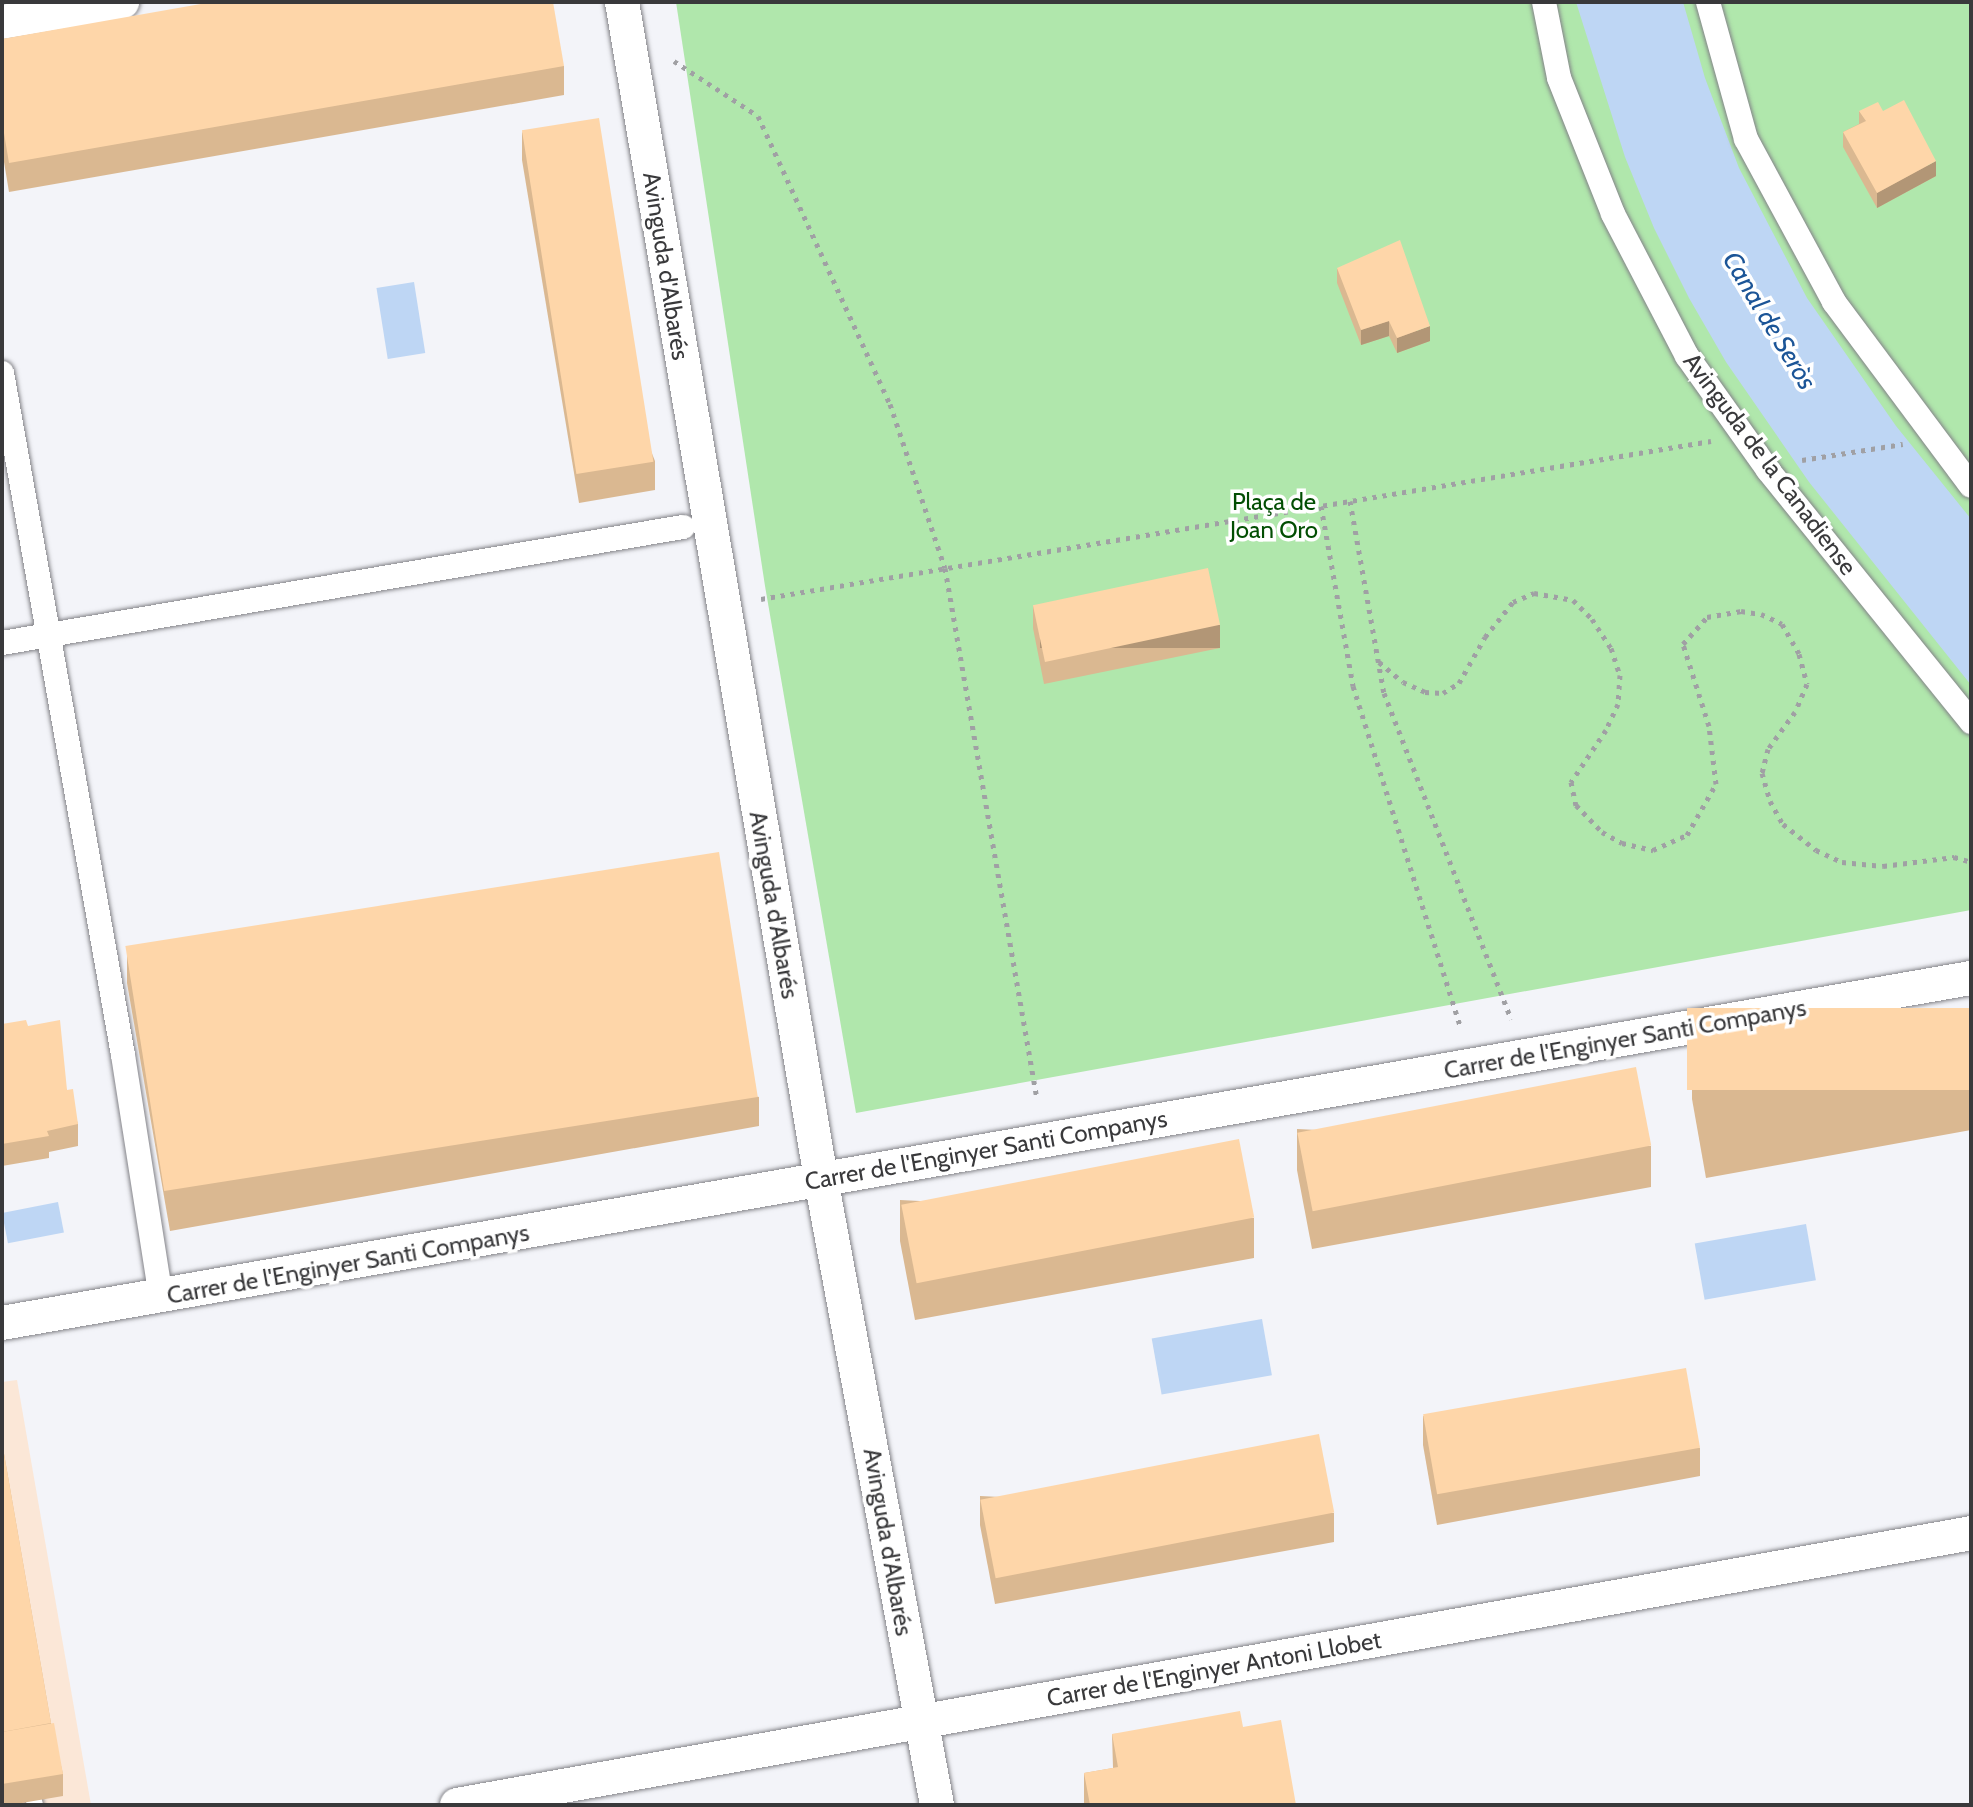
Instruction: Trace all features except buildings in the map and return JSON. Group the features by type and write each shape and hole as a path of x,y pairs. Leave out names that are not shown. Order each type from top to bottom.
{"street":[{"path":"2,22 122,2"},
{"name":"Avinguda d'Albarés","path":"622,2 821,1179 937,1805"},
{"name":"Avinguda de la Canadiense","path":"1544,2 1559,78 1613,214 1687,356 1744,435 1971,722"},
{"path":"1708,2 1746,139 1826,288 1971,486"},
{"path":"2,373 123,1055 161,1297"},
{"path":"2,643 683,527"},
{"name":"Carrer de l'Enginyer Santi Companys","path":"2,1323 1971,978"},
{"name":"Carrer de l'Enginyer Antoni Llobet","path":"457,1805 1971,1533"}],"path":[{"path":"674,61 758,116 890,404 945,568 1037,1099"},
{"path":"761,599 1744,435"},
{"path":"1800,461 1916,442"},
{"path":"1350,501 1384,693 1511,1019"},
{"path":"1321,506 1353,686 1461,1028"},
{"path":"1379,662 1403,682 1425,692 1443,693 1459,683 1485,637 1513,602 1534,593 1573,600 1592,619 1611,648 1620,675 1618,704 1606,730 1571,782 1576,805 1602,832 1622,843 1653,850 1687,835 1716,784 1709,726 1683,644 1707,617 1741,611 1761,614 1782,624 1799,654 1807,684 1795,712 1768,749 1762,773 1770,801 1783,824 1816,850 1842,862 1883,866 1954,857 1971,862"}],"shaded area":[{"path":"17,1380 91,1805 2,1805 2,1382"}],"green space":[{"name":"Plaça de Joan Oro","path":"676,2 1971,2 1971,910 856,1113 765,586"}],"water":[{"name":"Canal de Seròs","path":"1576,2 1683,2 1705,78 1739,168 1807,298 1896,426 1971,519 1971,685 1809,482 1726,362 1654,228 1625,157"},
{"path":"414,282 425,353 388,359 376,288"},
{"path":"58,1202 64,1232 8,1243 2,1213"},
{"path":"1806,1224 1816,1280 1705,1300 1695,1244"},
{"path":"1262,1319 1272,1375 1162,1395 1152,1338"}]}
